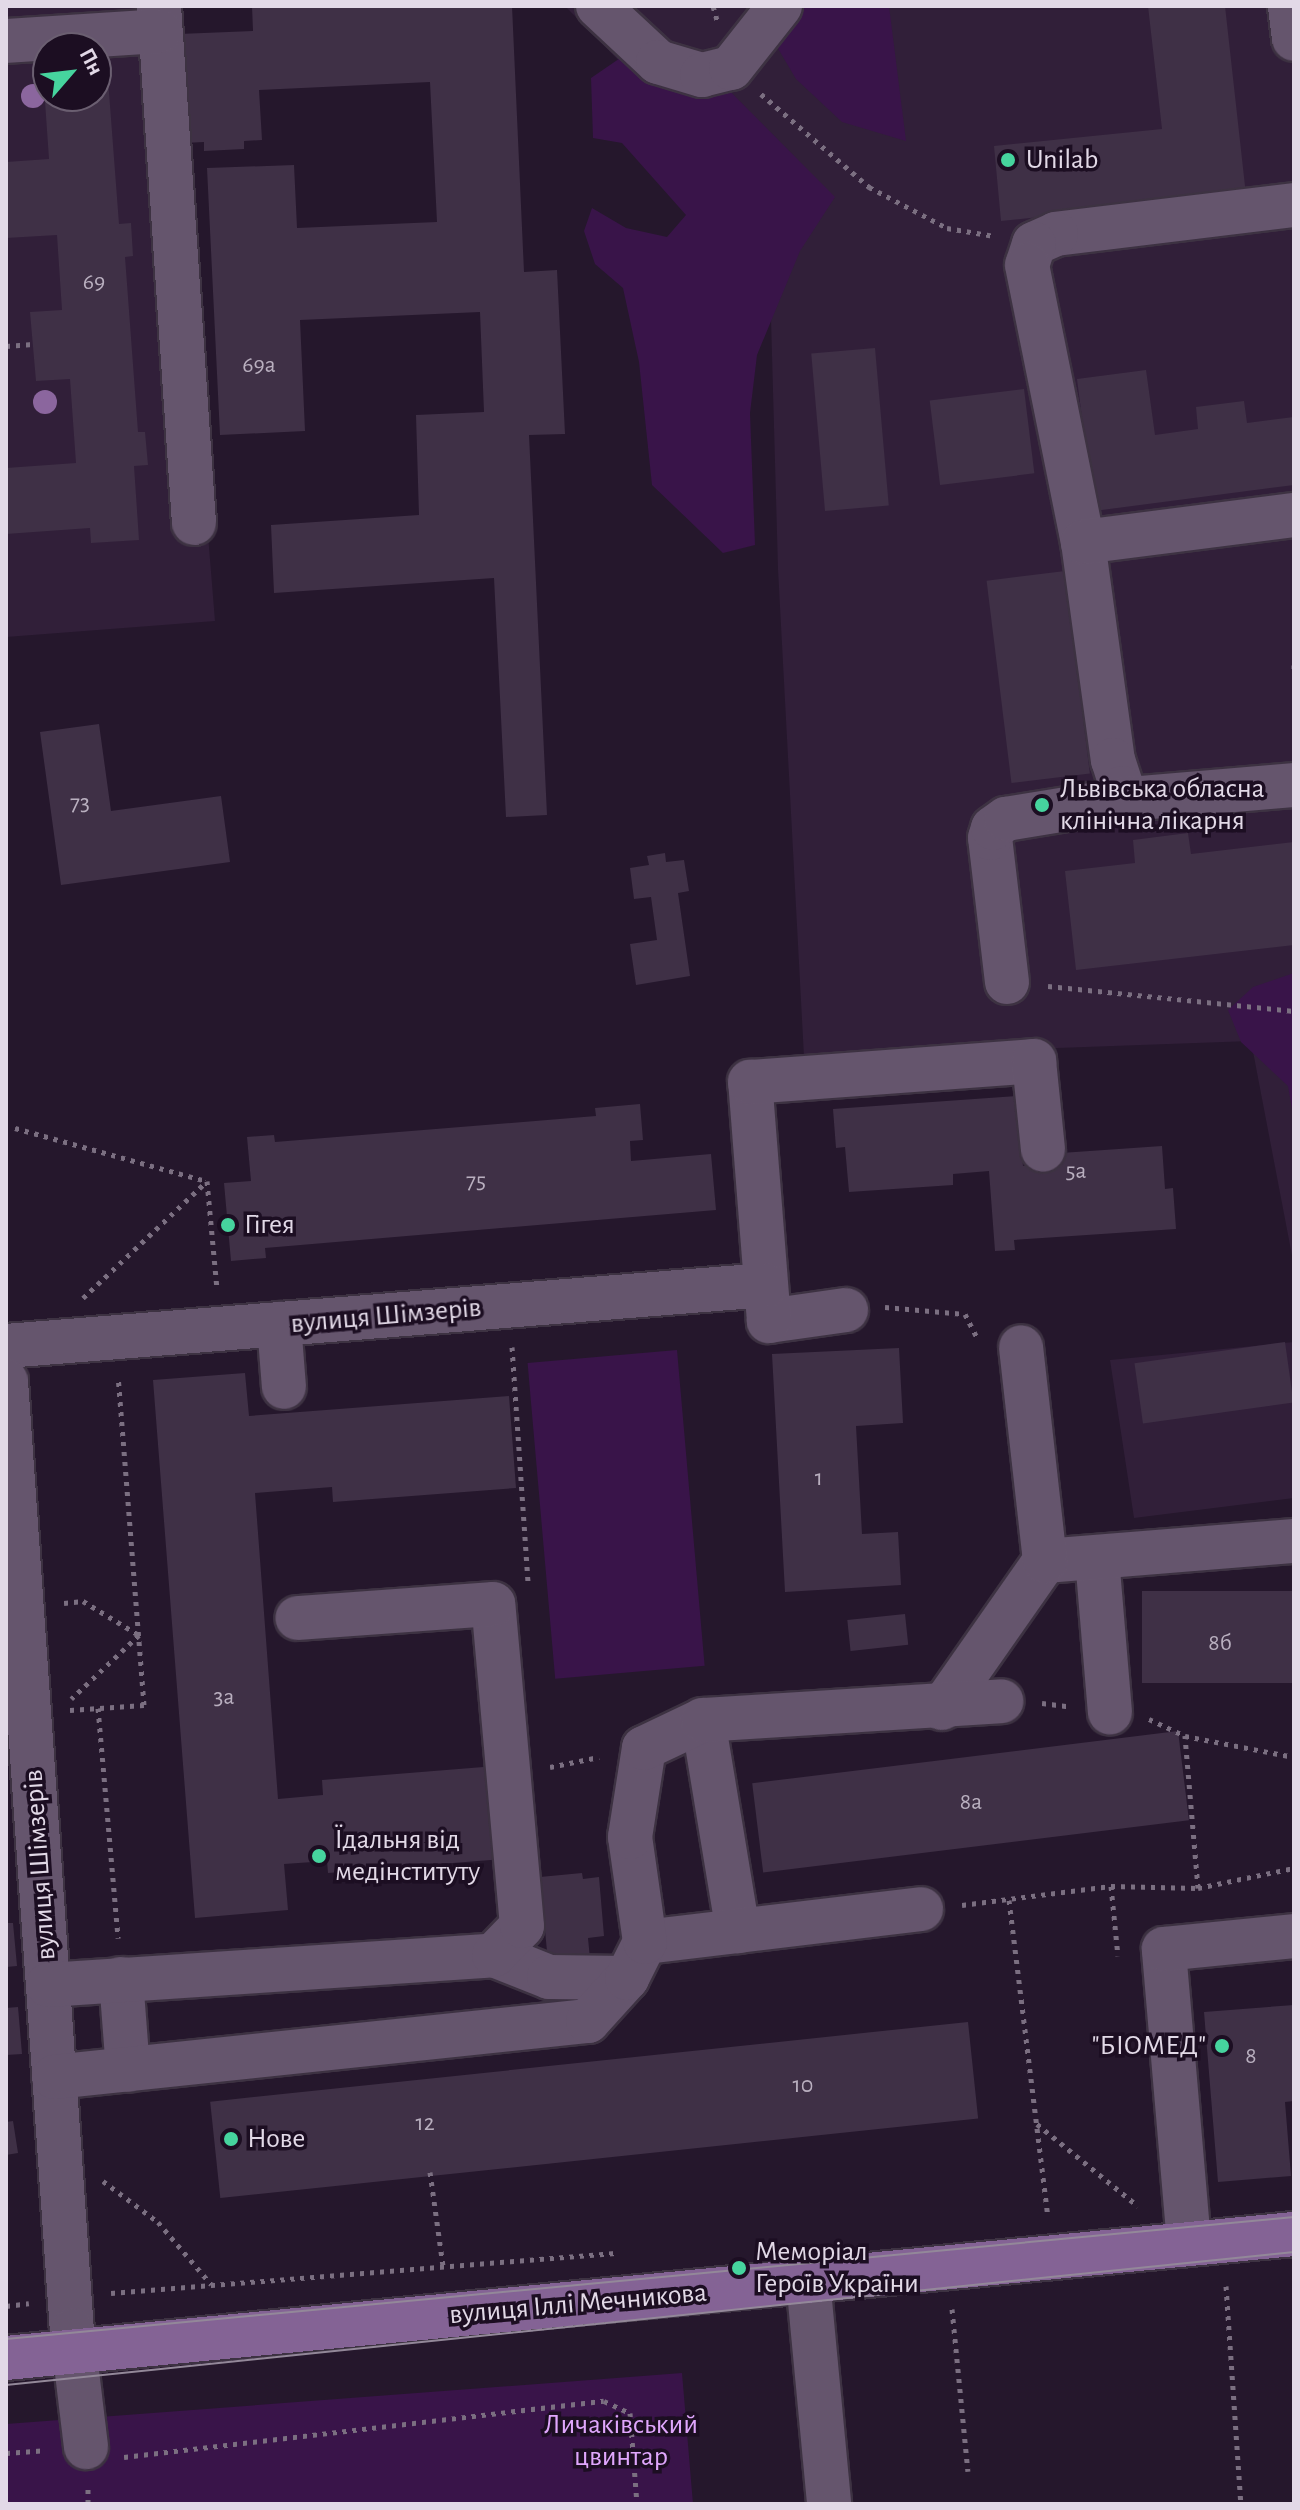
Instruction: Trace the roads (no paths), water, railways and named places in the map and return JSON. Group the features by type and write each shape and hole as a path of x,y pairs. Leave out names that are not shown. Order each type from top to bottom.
{"main road":[{"name":"вулиця Іллі Мечникова","path":"6,2358 1294,2234"}],"street":[{"path":"598,6 658,62 702,75 731,68 780,6"},
{"path":"1290,6 1294,39"},
{"path":"6,41 160,19 194,523"},
{"path":"1128,799 1113,760 1083,542 1027,265 1034,244 1056,234 1294,205"},
{"path":"1083,542 1294,515"},
{"path":"1007,982 990,838 993,828 1006,819 1128,799 1294,785"},
{"path":"846,1310 769,1321 750,1082 1034,1061 1043,1150"},
{"name":"вулиця Шімзерів","path":"6,1346 766,1285"},
{"path":"279,1324 284,1387"},
{"path":"942,1708 1045,1561 1021,1347"},
{"name":"вулиця Шімзерів","path":"6,1381 24,1908 48,1985 75,2350 86,2447"},
{"path":"1045,1561 1294,1541"},
{"path":"1097,1558 1110,1712"},
{"path":"297,1618 493,1604 522,1926 494,1955"},
{"path":"54,2077 542,2030 588,2021 636,1960 630,1837 644,1748 703,1720 942,1708 1001,1701"},
{"path":"703,1720 738,1931"},
{"path":"48,1985 494,1955 549,1977 636,1960 738,1931 921,1909"},
{"path":"1189,2243 1164,1949 1294,1936"},
{"path":"121,1979 128,2070"},
{"path":"808,2280 829,2504"}],"tram line":[{"path":"6,2339 1294,2217"},
{"path":"6,2385 1294,2252"}],"place":[{"name":"Unilab","path":"1008,160"},
{"name":"Львівська обласна клінічна лікарня","path":"1042,805"},
{"name":"Гігея","path":"228,1225"},
{"name":"Їдальня від медінституту","path":"319,1856"},
{"name":"\"БІОМЕД\"","path":"1222,2046"},
{"name":"Нове","path":"231,2139"},
{"name":"Меморіал Героїв України","path":"739,2268"}],"park label":[{"name":"Личаківський цвинтар","path":"621,2441"}]}
